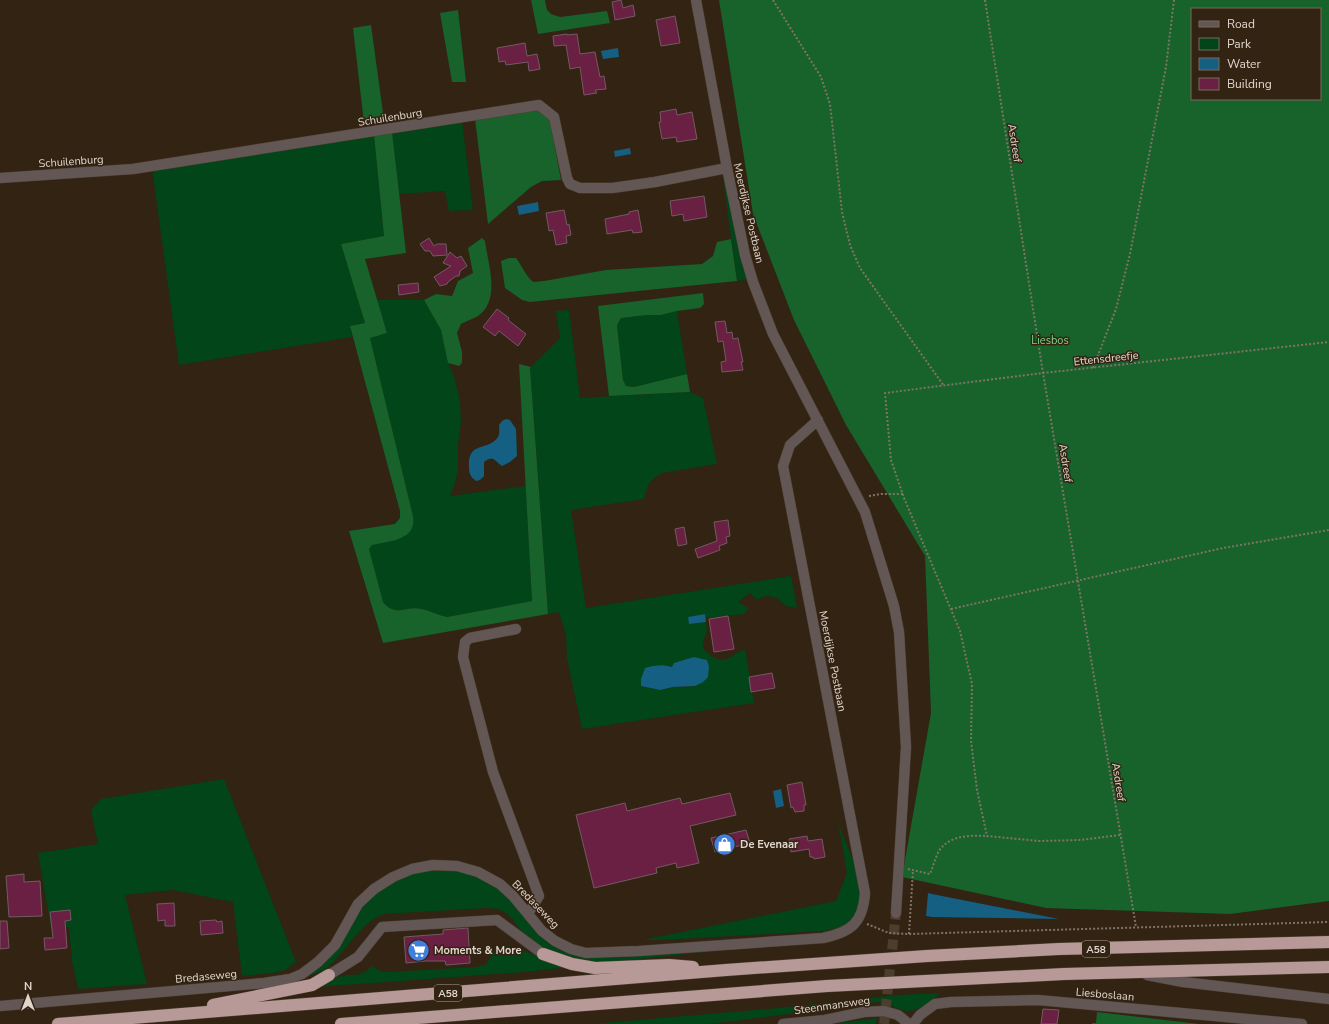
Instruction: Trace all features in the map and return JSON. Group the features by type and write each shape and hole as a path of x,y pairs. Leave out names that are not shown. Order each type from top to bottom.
{"highway":[{"name":"A58","path":"58,1024 726,970 913,957 1059,950 1329,942"},
{"name":"A58","path":"542,954 572,964 595,968 669,965 726,970"},
{"name":"A58","path":"341,1024 827,986 1064,974 1329,967"},
{"name":"A58","path":"169,1015 312,985 329,975"}],"street":[{"name":"Moerdijkse Postbaan","path":"696,0 727,168 745,255 753,282 774,334 865,512 892,598 899,632 906,748 896,913"},
{"name":"Schuilenburg","path":"0,178 133,169 539,105 554,117 567,178 570,184 580,188 612,188 648,183 727,168"},
{"name":"Moerdijkse Postbaan","path":"818,420 790,445 783,466 865,893 864,907 859,919"},
{"path":"516,629 470,638 465,642 463,657 493,772 539,896 528,914"},
{"name":"Bredaseweg","path":"0,1006 264,983 290,979 302,974 318,962 335,946 358,904 374,889 392,877 412,869 433,865 457,866 478,872 500,884 513,896 542,931 555,941 586,953 638,951 823,938 848,930 859,919"},
{"name":"A58","path":"329,975 358,957 382,927 497,920 542,954"},
{"name":"A58","path":"1131,972 1183,982 1329,999"},
{"name":"Liesboslaan","path":"913,1024 920,1015 935,1004 951,1002 1038,1000 1302,1024"},
{"name":"Steenmansweg","path":"783,1024 825,1020 864,1012 884,1011 898,1015 910,1024"}],"path":[{"path":"773,0 822,77 830,104 842,212 850,245 860,268 944,386"},
{"name":"Asdreef","path":"985,0 1043,373 1136,927"},
{"path":"1092,368 1116,309 1130,254 1166,67 1174,0"},
{"name":"Ettensdreefje","path":"903,494 891,460 885,393 1043,373 1329,342"},
{"path":"858,498 881,494 903,494 960,631 972,684 971,741 977,790 987,836"},
{"path":"951,608 1223,548 1329,530"},
{"path":"909,934 913,870 930,874 939,851 946,843 957,838 972,835 1039,841 1081,840 1120,835"},
{"path":"859,919 874,928 889,933 909,934 1329,922"}],"green space":[{"path":"531,0 545,0 547,10 551,14 560,17 607,11 610,23 538,34"},
{"name":"Liesbos","path":"719,0 1329,0 1329,901 1230,914 1046,908 902,877 931,713 925,556 846,425 794,320 753,214"},
{"path":"458,10 466,82 452,82 440,13"},
{"path":"371,25 384,120 364,123 353,28"},
{"path":"543,110 549,115 561,180 542,181 531,187 488,224 475,119"},
{"path":"462,121 473,210 449,211 445,191 399,194 392,132"},
{"path":"392,132 406,253 365,259 387,333 370,338 412,514 413,525 411,530 402,538 372,545 369,549 383,602 392,609 397,610 416,608 447,617 532,601 519,364 531,367 548,614 383,643 349,531 395,524 400,518 400,511 350,326 365,323 341,244 384,236 374,135"},
{"path":"374,135 384,236 341,244 365,323 350,326 352,337 179,365 152,168"},
{"path":"722,171 738,240 751,279 737,281"},
{"path":"482,238 485,241 490,271 491,291 489,301 485,309 478,316 461,324 457,333 462,352 462,363 459,366 448,363 441,330 424,300 436,294 452,296 458,281 473,273 468,248"},
{"path":"731,239 737,281 530,302 522,300 505,288 501,261 509,258 516,258 529,278 535,282 606,270 702,264 713,256 717,242"},
{"path":"703,293 704,304 700,308 661,315 621,318 617,325 623,380 626,386 634,387 687,374 690,392 609,396 598,306"},
{"path":"377,300 424,300 441,330 448,363 455,379 460,402 461,422 458,444 458,470 450,496 526,486 532,601 447,617 416,608 397,610 392,609 383,602 369,550 371,545 402,537 413,525 412,512 370,338 387,333"},
{"path":"569,310 580,398 690,392 703,398 717,464 662,473 654,478 648,485 644,499 571,510 586,608 791,576 797,608 786,606 777,598 768,596 757,600 750,593 738,602 748,608 745,614 705,618 707,632 703,641 703,646 705,651 719,660 723,660 745,649 754,703 582,729 567,658 566,635 559,612 548,614 530,368 560,338 556,311","holes":["654,665 667,665 672,667 695,686 673,687 660,690 641,686"]},
{"path":"677,311 687,374 634,387 626,386 623,380 617,325 621,318 661,315"},
{"path":"224,779 296,962 285,970 273,973 242,976 233,902 173,890 125,895 147,984 78,989 72,961 69,927 66,927 66,922 55,922 51,928 38,853 98,844 91,810 101,799"},
{"path":"838,822 856,870 860,887 860,903 855,916 843,926 823,931 642,940 836,901 847,873"},
{"path":"425,869 458,869 491,881 566,949 723,950 605,963 572,959 543,950 526,938 505,912 497,909 487,908 384,914 376,918 361,930 336,959 326,968 316,974 301,978 328,959 338,949 361,908 376,892 392,880"},
{"path":"507,946 570,967 524,972 318,987 336,978 360,974 372,966 382,972 388,972 475,967 485,965 497,949"},
{"path":"941,993 922,1007 910,1011 905,1011 878,1002 705,1024 591,1024 768,1009 898,995"},
{"path":"1097,1012 1199,1024 1092,1024 1096,1023"},
{"path":"877,1018 876,1024 831,1024"}],"water":[{"path":"618,48 619,57 603,59 601,51"},
{"path":"630,148 631,154 615,157 614,151"},
{"path":"538,202 539,211 519,215 517,206"},
{"path":"506,419 510,420 516,429 517,456 502,466 493,459 487,460 484,462 484,476 480,480 476,481 469,472 469,459 471,453 494,441 499,436 499,425"},
{"path":"705,614 706,622 689,624 688,617"},
{"path":"694,657 707,660 709,666 708,677 703,682 695,686 673,687 660,690 641,686 641,679 645,668 658,665 672,667 674,663"},
{"path":"781,789 784,806 776,808 773,791"},
{"path":"928,893 1059,919 926,916"}],"building":[{"path":"621,0 623,8 633,5 635,16 615,20 612,2"},
{"path":"675,16 680,43 661,46 656,20"},
{"path":"577,34 580,54 595,52 600,77 604,76 606,89 595,90 597,93 584,95 580,67 570,69 566,45 554,46 553,36"},
{"path":"525,43 527,56 537,54 540,69 529,71 528,62 506,65 505,61 499,62 497,48"},
{"path":"676,109 677,115 692,112 697,139 677,142 676,137 662,139 659,122 661,122 660,112"},
{"path":"704,196 707,217 684,221 683,214 672,216 670,201"},
{"path":"564,210 571,235 566,236 567,243 556,245 553,230 549,231 546,213"},
{"path":"638,210 642,232 633,233 632,230 607,234 605,219 629,214 629,212"},
{"path":"429,238 434,246 437,244 446,244 447,255 433,256 430,251 425,251 420,244"},
{"path":"450,252 457,258 461,256 467,266 460,271 459,276 456,276 447,284 440,286 434,277 451,266 443,263"},
{"path":"418,283 419,292 399,295 398,285"},
{"path":"497,309 526,334 518,346 499,331 495,336 483,327"},
{"path":"725,321 727,333 732,332 733,339 738,338 743,362 741,362 743,370 722,372 721,362 726,361 723,341 718,342 715,322"},
{"path":"728,520 730,536 726,537 727,543 719,546 720,550 698,558 695,549 717,541 714,522"},
{"path":"684,527 687,544 678,546 675,529"},
{"path":"728,616 734,649 714,652 709,619"},
{"path":"772,673 775,688 751,692 749,677"},
{"path":"802,782 806,805 804,805 804,811 795,812 793,807 791,808 787,785"},
{"path":"730,793 736,815 690,826 699,863 677,868 676,863 656,868 657,873 594,888 576,815 625,803 627,811 680,798 682,804"},
{"path":"746,830 750,843 715,852 711,838"},
{"path":"807,836 808,841 822,839 825,857 814,859 813,857 810,857 809,849 791,852 789,839"},
{"path":"24,874 24,882 40,881 42,916 9,917 6,876"},
{"path":"174,903 175,926 165,926 165,920 158,921 157,904"},
{"path":"70,910 71,920 65,921 67,948 45,950 44,938 53,938 50,912"},
{"path":"216,920 217,922 222,921 223,933 201,935 200,921"},
{"path":"0,921 7,921 9,948 0,949"},
{"path":"468,928 470,963 446,965 445,961 426,961 406,963 404,937 443,934 443,930"},
{"path":"1043,1009 1059,1010 1057,1024 1041,1024"}],"tunnel":[{"path":"884,1024 896,913"}],"place":[{"name":"De Evenaar","path":"724,844"},
{"name":"Moments & More","path":"418,950"}]}
